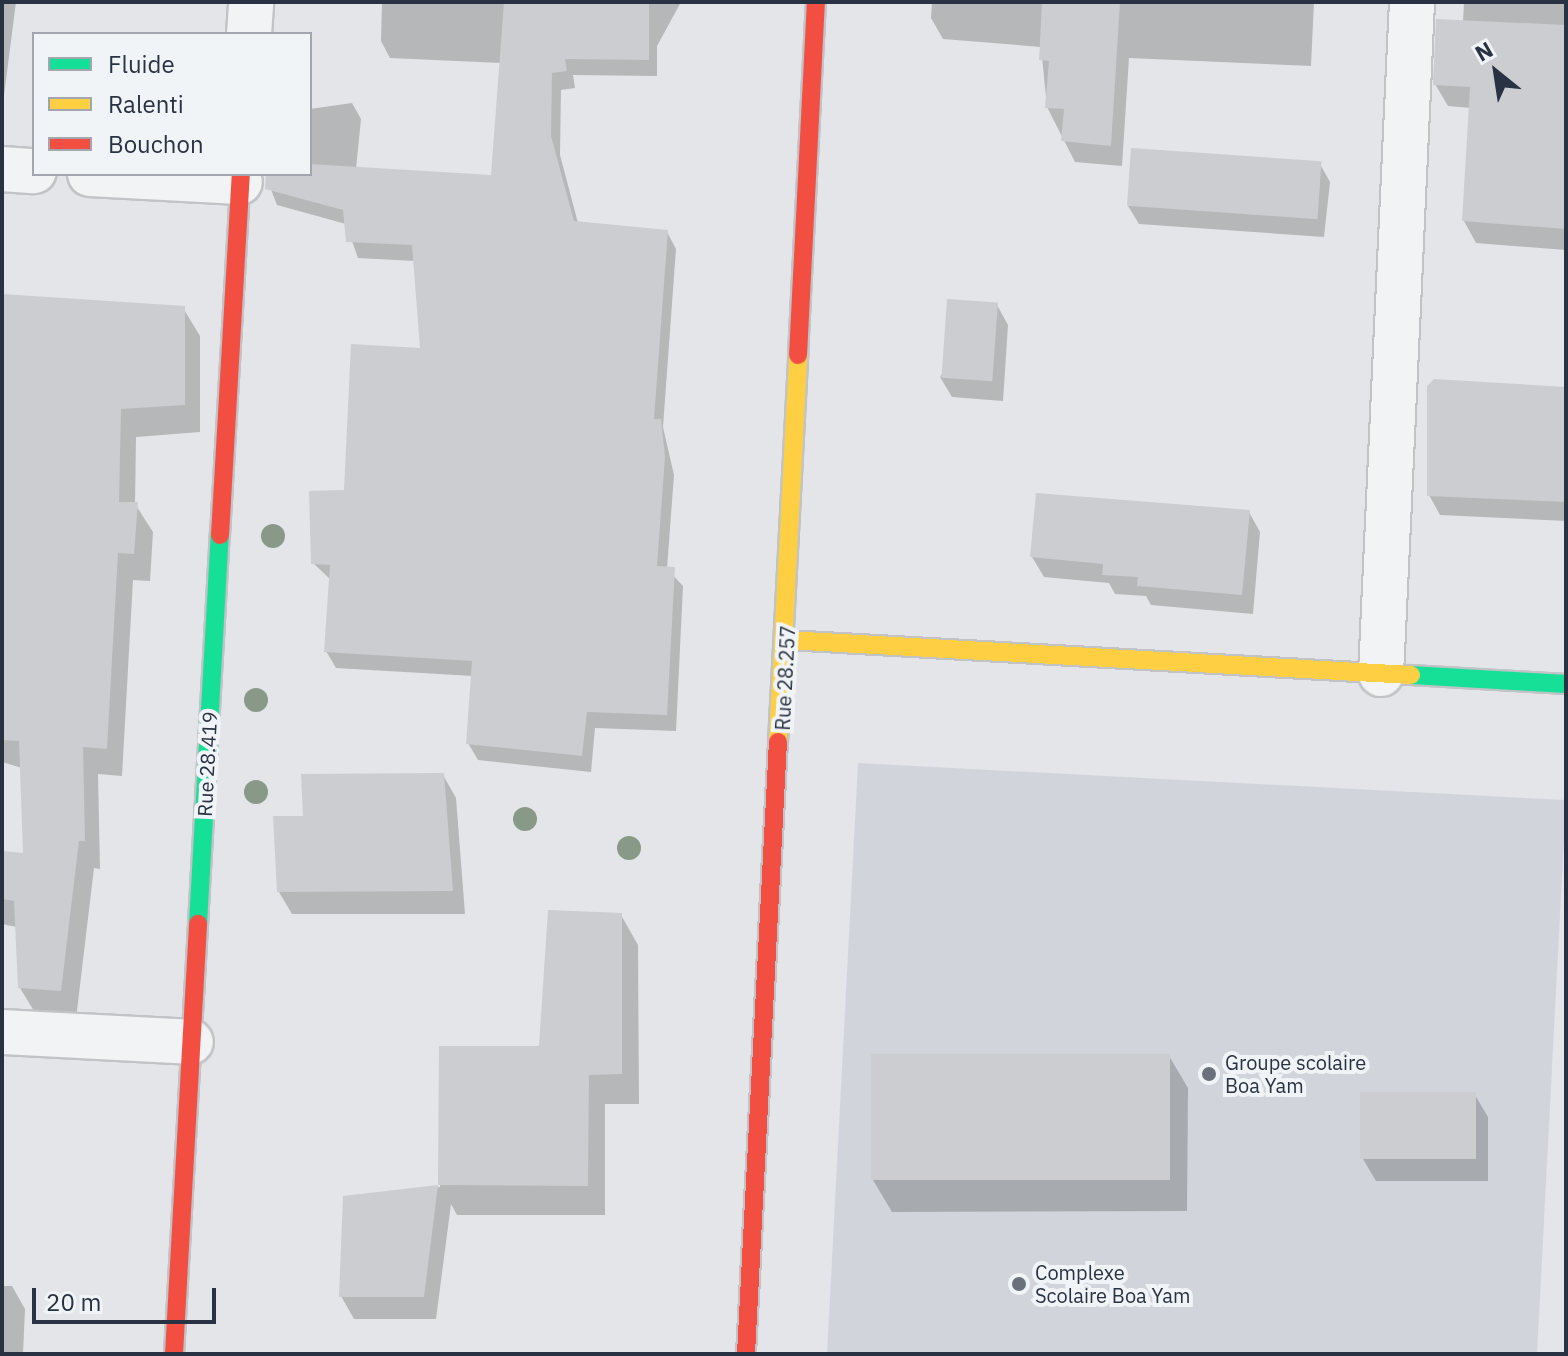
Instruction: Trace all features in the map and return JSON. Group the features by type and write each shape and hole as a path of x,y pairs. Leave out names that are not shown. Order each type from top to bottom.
{"street":[{"path":"249,32 251,2"},
{"name":"Rue 28.257","path":"746,1354 787,640 816,2"},
{"path":"1381,674 1412,2"},
{"path":"2,169 32,171"},
{"path":"166,176 241,178"},
{"name":"Rue 28.419","path":"174,1354 241,178"},
{"path":"787,640 1566,684"},
{"path":"2,1032 191,1042"}],"shaded area":[{"name":"Groupe scolaire Boa Yam","path":"858,763 1566,800 1537,1354 827,1353"}],"building":[{"path":"504,2 649,2 649,60 565,59 567,71 552,73 551,136 574,221 668,230 654,419 661,419 665,457 657,566 675,567 667,715 587,712 582,756 466,744 472,661 324,652 330,565 311,564 309,491 344,490 351,344 420,348 412,245 346,242 343,210 265,189 266,176 312,176 312,164 491,175"},
{"path":"1042,2 1120,2 1111,146 1061,141 1064,109 1045,108 1049,61 1039,60"},
{"path":"1436,19 1566,25 1566,229 1462,221 1470,87 1433,85"},
{"path":"1131,148 1322,161 1317,219 1127,206"},
{"path":"2,294 185,306 185,405 121,409 119,502 138,502 134,554 118,553 107,749 83,747 85,841 79,841 61,991 18,988 14,901 2,899 2,851 23,853 19,741 2,740"},
{"path":"947,299 998,303 992,381 941,378"},
{"path":"1434,379 1566,387 1566,502 1427,496 1427,386"},
{"path":"1036,493 1250,510 1242,595 1137,586 1138,577 1102,575 1103,564 1030,557"},
{"path":"444,773 453,891 277,892 273,816 303,816 301,774"},
{"path":"548,910 622,913 622,1074 589,1075 588,1186 438,1185 439,1046 539,1046"},
{"path":"871,1054 1170,1054 1170,1180 871,1180"},
{"path":"1360,1092 1476,1092 1476,1159 1360,1159"},
{"path":"438,1185 424,1297 339,1297 343,1196"}],"traffic: fast":[{"path":"198,924 220,535"},
{"path":"1411,675 1566,684"}],"traffic: slow":[{"path":"778,742 798,355"},
{"path":"787,640 1411,675"}],"traffic: jam":[{"path":"798,355 816,2"},
{"path":"220,535 241,176"},
{"path":"746,1354 778,742"},
{"path":"174,1354 198,924"}],"place":[{"name":"Groupe scolaire Boa Yam","path":"1209,1074"},
{"name":"Complexe Scolaire Boa Yam","path":"1019,1284"}]}
